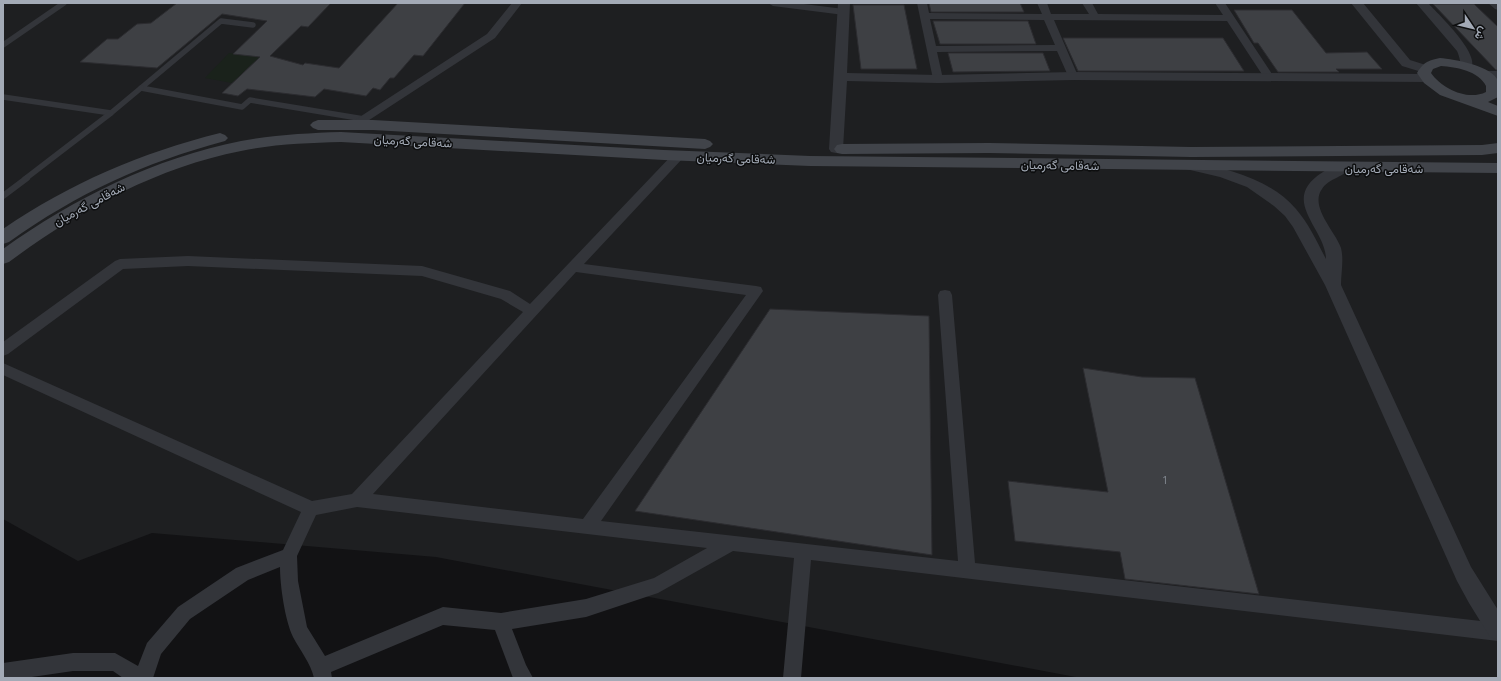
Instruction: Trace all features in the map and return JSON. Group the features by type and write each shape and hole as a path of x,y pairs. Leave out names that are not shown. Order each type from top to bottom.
{"main road":[{"path":"1440,62 1467,66 1493,81 1495,89 1493,94 1489,97 1479,99 1456,96 1438,88 1425,74 1428,66 1440,62"},
{"path":"1465,98 1498,112"},
{"name":"شەقامی گەرمیان","path":"5,236 65,199 107,177 191,145 256,131 360,122 721,144 836,149 1009,148 1191,152 1482,150 1498,148"},
{"name":"شەقامی گەرمیان","path":"3,258 60,218 121,186 192,159 228,149 299,139 341,137 679,156 817,161 1344,168 1498,168"},
{"path":"1009,148 1012,164"},
{"path":"1442,150 1456,168"}],"street":[{"path":"360,122 491,36 517,3"},
{"path":"773,3 844,7 836,149"},
{"path":"922,3 938,79"},
{"path":"1042,3 1073,76"},
{"path":"1087,3 1095,17"},
{"path":"1220,3 1269,77"},
{"path":"1357,3 1406,63 1425,74"},
{"path":"1422,3 1464,50 1467,58 1467,66"},
{"path":"1493,3 1498,8"},
{"path":"925,16 984,13 1095,17 1230,18"},
{"path":"932,49 1060,48"},
{"path":"841,78 938,79 1073,76 1269,77 1425,74"},
{"path":"357,500 573,267 679,156"},
{"path":"1191,166 1223,173 1260,188 1290,212 1299,224 1333,285 1464,574 1498,631"},
{"path":"1333,285 1333,248 1314,215 1311,203 1313,192 1326,176 1344,168"},
{"path":"3,350 120,264 188,261 422,271 505,295 532,311"},
{"path":"573,267 756,291 587,527"},
{"path":"945,295 967,571"},
{"path":"3,369 311,509 357,500 1498,631"},
{"path":"311,509 289,556 289,581 299,629 322,672 443,616 501,622 586,608 658,585 730,544"},
{"path":"792,678 803,552"},
{"path":"144,678 153,648 184,613 242,574 289,556"},
{"path":"501,622 519,671 524,678"},
{"path":"3,672 72,662 115,662 140,678"}],"lane":[{"path":"3,45 64,3"},
{"path":"3,196 110,113 221,22 253,25"},
{"path":"141,88 242,107 250,100 360,122"},
{"path":"3,97 110,113"}],"shaded area":[{"path":"3,3 1498,3 1498,678 1081,678 436,557 152,533 78,561 3,519"},
{"path":"229,53 260,57 232,83 205,78"}],"building":[{"path":"177,3 331,3 308,27 301,26 270,56 303,65 305,63 339,68 398,3 465,3 423,56 414,55 394,78 390,78 380,90 373,88 366,96 324,89 315,97 247,89 238,96 222,93 260,57 233,54 267,21 222,14 157,68 80,62 107,39 118,39 137,24 151,23"},
{"path":"929,3 1020,3 1024,12 931,12"},
{"path":"1433,4 1474,4 1498,27 1498,70 1496,70"},
{"path":"853,5 904,5 917,69 861,69"},
{"path":"1234,10 1292,10 1326,53 1367,52 1382,69 1336,69 1339,72 1278,72 1258,43 1254,43"},
{"path":"933,21 1028,21 1036,44 940,44"},
{"path":"1063,38 1223,38 1244,71 1078,71"},
{"path":"948,53 1043,53 1050,71 953,72"},
{"path":"770,309 929,316 932,555 635,511"},
{"path":"1083,368 1142,377 1195,378 1259,594 1125,579 1120,552 1015,541 1008,481 1108,492"}]}
